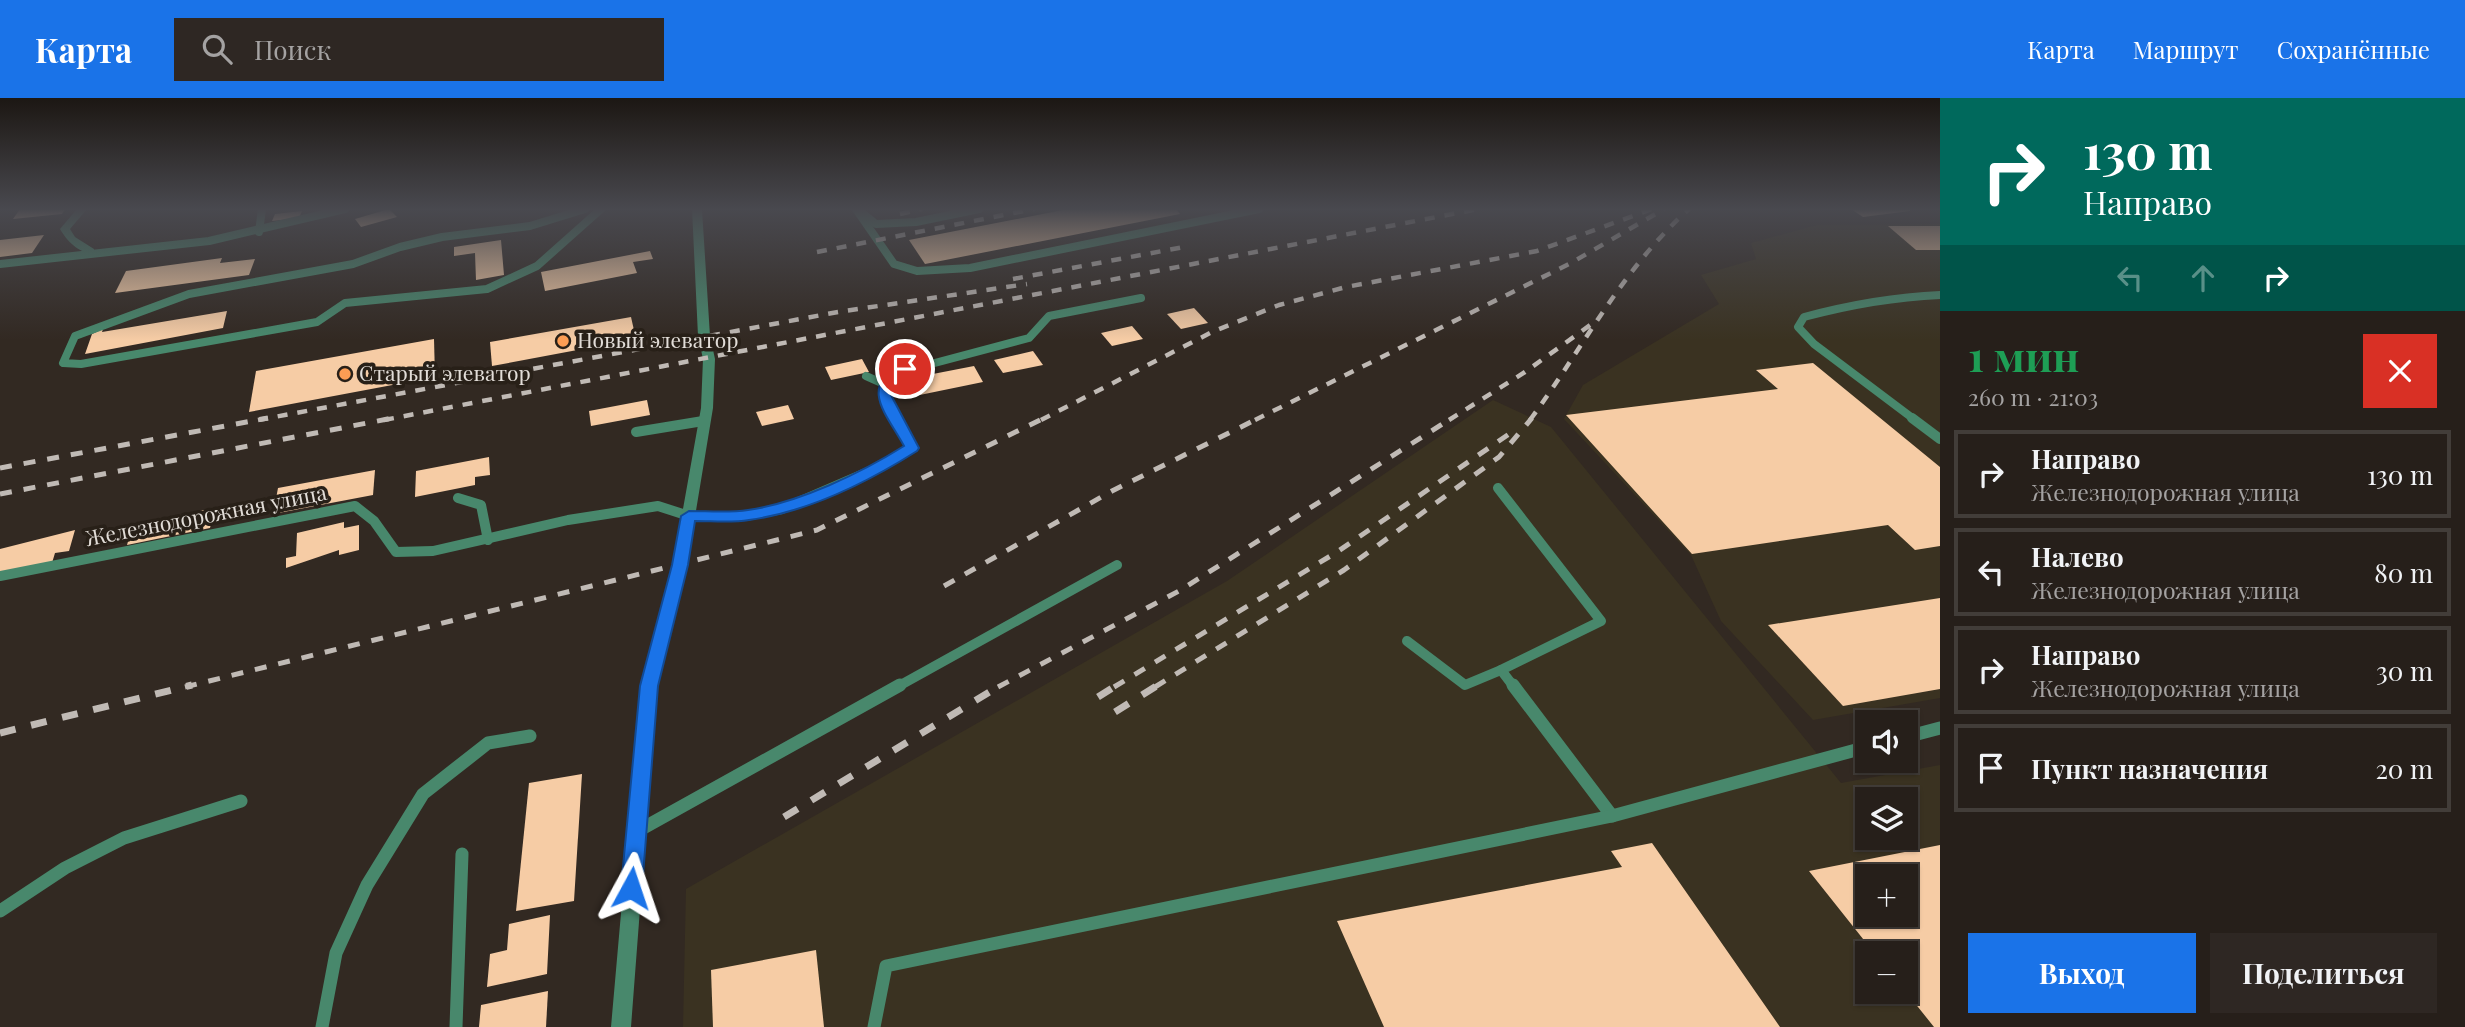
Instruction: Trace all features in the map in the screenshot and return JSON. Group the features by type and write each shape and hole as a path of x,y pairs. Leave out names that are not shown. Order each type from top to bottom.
{"street":[{"path":"621,1027 649,686 680,565 707,408 709,359 704,336 699,252"}],"lane":[{"path":"0,264 81,252"},
{"path":"391,252 353,264 189,294 75,336 63,363 81,364 317,322 345,303 488,289 537,266 552,252"},
{"path":"886,252 894,264 917,271 971,268 1047,252"},
{"path":"1940,295 1912,296 1833,309 1804,317 1798,327 1814,344 1940,439"},
{"path":"866,376 884,384 890,376 905,369 1029,338 1049,316 1141,298"},
{"name":"Железнодорожная улица","path":"0,576 355,506 374,521 396,552 433,551 568,520 658,506 689,516 746,516 782,509 884,465 912,448 884,395 884,384"},
{"path":"636,432 703,421"},
{"path":"1407,641 1465,685 1601,621 1498,488"},
{"path":"458,498 481,505 488,540"},
{"path":"636,833 1117,565"},
{"path":"1501,670 1612,816"},
{"path":"1918,734 1940,728"},
{"path":"322,1027 335,953 367,885 423,794 488,743 530,736"},
{"path":"874,1027 886,966 1612,816 1855,750"},
{"path":"0,911 65,868 124,838 241,801"},
{"path":"456,1027 462,854"}],"shaded area":[{"path":"1754,252 1940,252 1940,698 1871,710 1855,710 1855,713 1813,720 1721,621 1691,555 1564,419 1583,385 1719,304 1701,275 1756,259"},
{"path":"1493,400 1551,427 1841,783 1896,773 1918,773 1918,769 1940,765 1940,1027 683,1027 686,889 1227,581"}],"building":[{"path":"0,252 32,252 32,253 0,257"},
{"path":"454,252 502,252 504,275 476,280 475,253 454,256"},
{"path":"643,252 651,252 653,259 633,262 637,273 545,291 541,272"},
{"path":"917,252 984,252 925,264"},
{"path":"222,258 220,263 255,259 249,275 115,293 126,271"},
{"path":"1194,308 1208,323 1181,329 1167,314"},
{"path":"227,311 223,328 85,354 92,334 103,329 102,332"},
{"name":"Новый элеватор","path":"631,317 636,339 492,366 490,342"},
{"path":"1132,326 1143,339 1112,346 1101,333"},
{"name":"Старый элеватор","path":"434,339 435,377 249,412 256,371"},
{"path":"1033,351 1043,365 1003,373 994,360"},
{"path":"862,359 869,372 831,380 825,367"},
{"path":"1813,363 1940,467 1940,546 1915,550 1888,525 1692,554 1566,415 1778,389 1756,370"},
{"path":"974,366 983,382 910,397 902,380"},
{"path":"647,400 650,415 591,426 589,411"},
{"path":"788,405 794,419 762,426 756,412"},
{"path":"489,457 490,475 475,477 475,485 415,497 416,471"},
{"path":"375,470 373,495 273,514 278,488"},
{"path":"215,508 210,528 127,545 133,524"},
{"path":"344,522 344,528 359,525 359,550 339,555 339,550 286,568 286,558 296,556 297,533"},
{"path":"75,530 69,551 55,553 52,563 0,574 0,549"},
{"path":"1940,598 1940,689 1843,706 1768,625"},
{"path":"582,774 574,901 516,911 529,783"},
{"path":"1652,843 1780,1027 1384,1027 1337,921 1622,867 1611,851"},
{"path":"1940,845 1940,1027 1934,1027 1916,1004 1918,1004 1918,941 1865,941 1809,871"},
{"path":"550,915 547,974 487,987 490,954 507,950 509,924"},
{"path":"816,950 824,1027 713,1027 711,970"},
{"path":"548,991 546,1027 479,1027 481,1005"}],"railway":[{"path":"1013,279 1155,252"},
{"path":"384,420 1253,252"},
{"path":"1041,420 1212,332 1279,305 1346,287 1530,252"},
{"path":"1255,420 1589,252"},
{"path":"1530,420 1604,310 1647,252"},
{"path":"258,420 838,312 1027,284"},
{"path":"1449,420 1525,372 1593,323"},
{"path":"0,468 268,418"},
{"path":"0,494 393,418"},
{"path":"185,687 817,530 1044,418"},
{"path":"944,586 1112,491 1259,418"},
{"path":"998,687 1179,591 1452,418"},
{"path":"1155,687 1344,570 1499,457 1532,418"},
{"path":"1114,687 1337,552 1512,432"},
{"path":"0,733 192,685"},
{"path":"784,817 1001,685"},
{"path":"1098,697 1117,685"},
{"path":"1115,712 1158,685"}],"place":[{"name":"Новый элеватор","path":"563,341"},
{"name":"Старый элеватор","path":"345,374"}],"route":[{"path":"631,888 649,686 680,565 689,516 746,516 782,509 884,465 912,448 884,395 884,384 890,376 905,369"}]}
